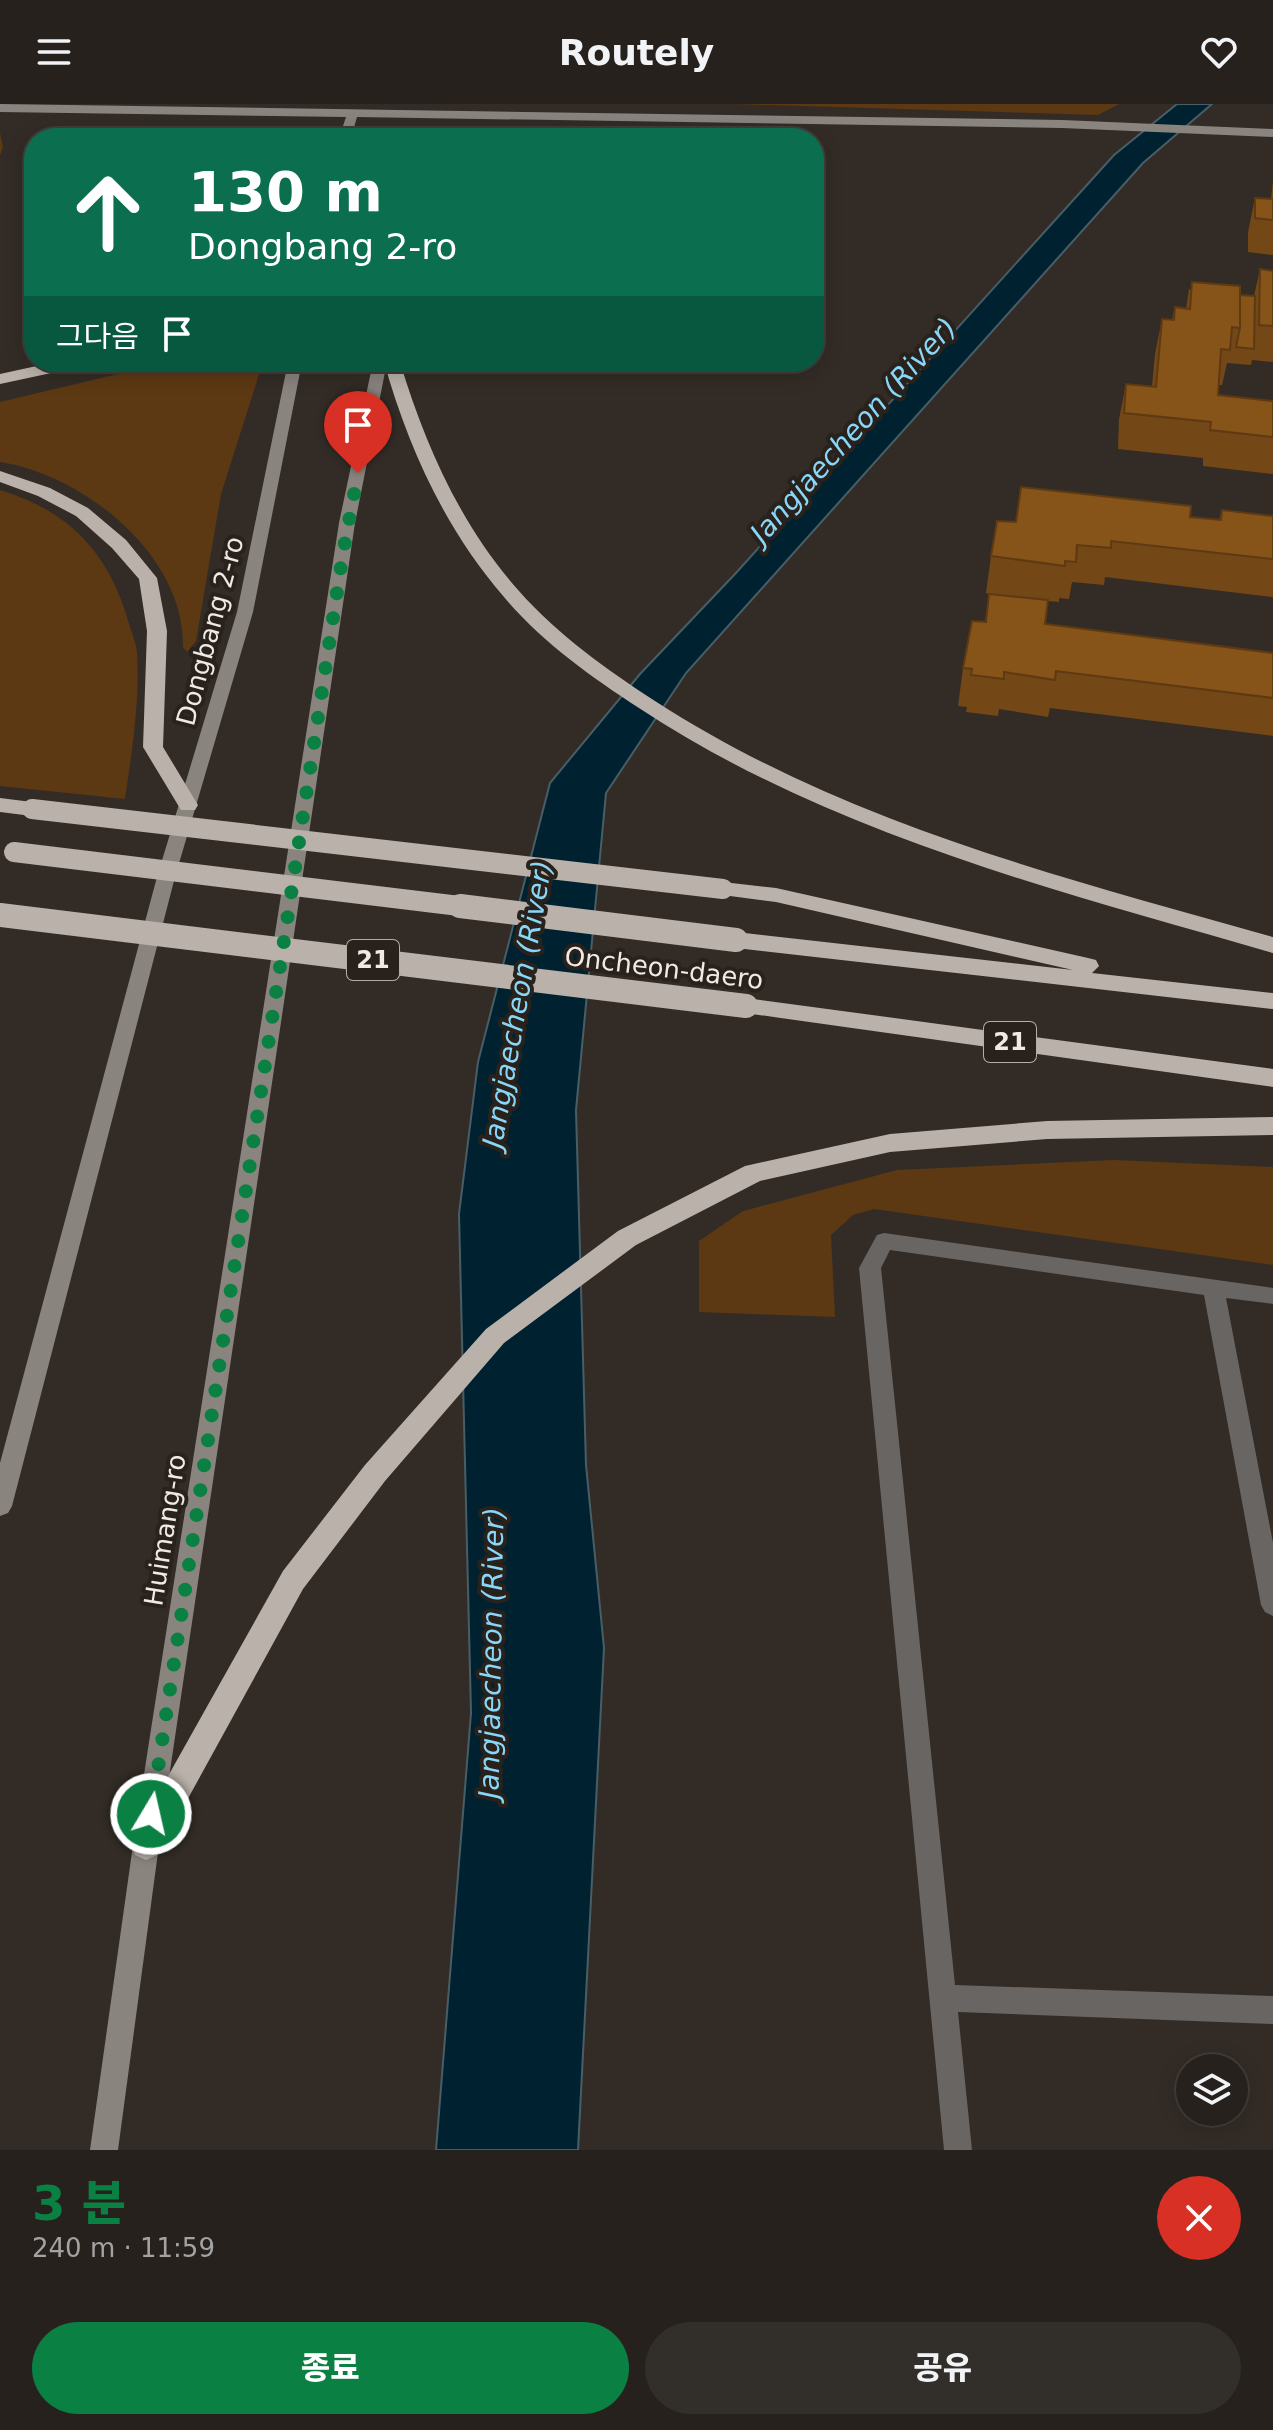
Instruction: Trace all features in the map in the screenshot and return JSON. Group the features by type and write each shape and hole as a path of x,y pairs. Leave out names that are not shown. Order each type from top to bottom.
{"highway":[{"path":"0,379 32,372"},
{"path":"395,372 413,431 458,516 499,579 561,645 667,721 773,778 934,841 1082,890 1273,945"},
{"path":"0,476 44,492 82,512 119,544 148,578 157,631 153,747 188,805"},
{"path":"0,805 776,895 1203,992"},
{"name":"Oncheon-daero","path":"7,851 736,940 1273,1001"},
{"name":"Oncheon-daero","path":"0,915 746,1006 1273,1078"},
{"path":"146,1845 293,1580 375,1473 495,1336 627,1238 754,1173 890,1143 1047,1130 1273,1126"}],"main road":[{"path":"0,108 352,115 429,122 1062,124 1273,133"},
{"path":"348,128 352,115"},
{"name":"Dongbang 2-ro","path":"0,1506 158,909 245,612 293,372"},
{"path":"372,372 375,387"},
{"path":"375,387 378,372"},
{"name":"Huimang-ro","path":"104,2150 146,1845 347,523 375,387"}],"street":[{"path":"958,2150 870,1268 884,1241 1273,1296"},
{"path":"1213,1288 1273,1605"},
{"path":"941,1998 1273,2010"}],"shaded area":[{"path":"735,104 1119,104 1098,115"},
{"path":"260,372 221,494 196,641 187,652 183,647 179,613 167,581 148,551 124,525 64,483 0,462 0,402 118,374"},
{"path":"0,490 45,509 81,536 96,553 119,593 135,644 138,671 135,726 125,799 0,786"},
{"path":"1114,1160 1273,1167 1273,1265 874,1209 853,1215 831,1235 835,1317 699,1312 699,1241 743,1211 897,1170"}],"water":[{"name":"Jangjaecheon (River)","path":"1177,104 1212,104 1143,163 686,673 606,793 576,1110 586,1465 604,1648 578,2150 436,2150 471,1713 459,1214 478,1062 550,783 640,674 735,574 1114,155"}],"building":[{"path":"1255,198 1273,199 1273,220 1255,218"},
{"path":"1260,269 1273,271 1273,326 1259,325"},
{"path":"1192,282 1240,286 1240,328 1232,327 1230,350 1221,349 1218,395 1273,401 1273,437 1210,430 1211,422 1124,413 1126,384 1156,387 1162,319 1174,320 1175,307 1190,309"},
{"path":"1240,295 1255,296 1254,349 1236,347 1240,328"},
{"path":"1021,487 1191,506 1190,517 1221,520 1222,510 1273,516 1273,559 1111,541 1111,548 1077,545 1076,562 1065,561 1065,566 991,556 997,521 1016,522"},
{"path":"989,594 1048,600 1045,624 1273,653 1273,698 1056,671 1055,680 1004,672 1004,679 971,675 972,669 963,668 972,621 986,622"}],"route":[{"path":"151,1814 347,523 358,473"}]}
